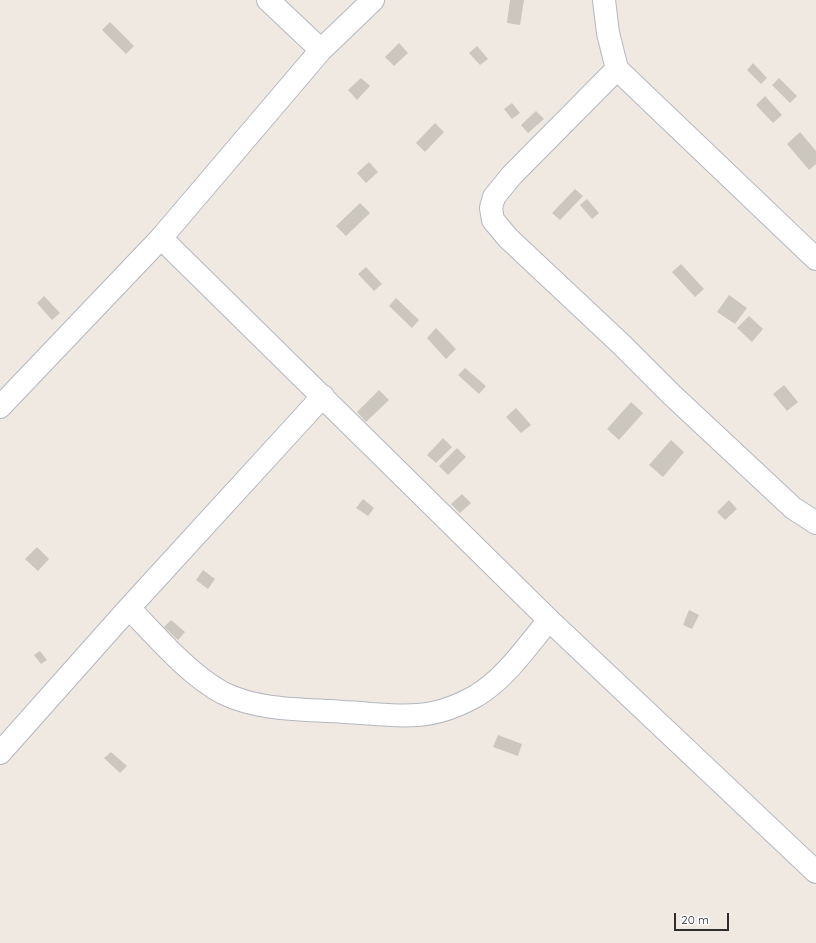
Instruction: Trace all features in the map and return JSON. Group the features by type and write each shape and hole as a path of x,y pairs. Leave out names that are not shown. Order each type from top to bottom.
{"street":[{"path":"268,0 321,50"},
{"path":"0,407 162,238 321,50 374,0"},
{"path":"604,0 608,33 617,69 816,259"},
{"path":"617,69 512,175 494,197 491,208 493,220 508,238 775,492 793,508 816,523"},
{"path":"162,238 549,620 816,872"},
{"path":"0,753 129,608 323,396"},
{"path":"129,608 198,677 223,693 237,699 265,706 401,716 433,713 448,709 477,695 502,675 549,620"}],"building":[{"path":"510,0 524,0 520,25 507,23"},
{"path":"110,22 134,46 126,54 102,30"},
{"path":"399,43 408,53 394,66 385,57"},
{"path":"477,46 488,59 480,65 469,53"},
{"path":"753,63 767,78 761,84 747,70"},
{"path":"361,78 370,86 357,100 348,90"},
{"path":"779,78 797,96 790,103 772,85"},
{"path":"765,96 782,115 773,123 756,105"},
{"path":"512,103 520,113 512,119 504,109"},
{"path":"536,111 544,119 528,133 521,125"},
{"path":"435,123 444,132 425,152 416,143"},
{"path":"800,132 816,151 816,164 809,170 787,144"},
{"path":"369,162 378,172 366,183 357,173"},
{"path":"575,189 583,196 560,220 552,213"},
{"path":"587,199 599,213 592,219 580,205"},
{"path":"360,203 370,213 346,236 336,226"},
{"path":"681,264 704,289 695,297 672,272"},
{"path":"366,267 382,284 374,291 358,274"},
{"path":"729,295 747,308 735,324 717,312"},
{"path":"44,296 60,313 52,320 37,303"},
{"path":"396,298 419,320 412,328 389,306"},
{"path":"749,316 763,329 752,342 737,328"},
{"path":"436,328 456,349 446,359 427,338"},
{"path":"465,368 486,386 479,394 458,375"},
{"path":"784,385 798,402 787,411 773,394"},
{"path":"379,390 389,400 366,422 357,412"},
{"path":"631,402 643,413 619,440 607,429"},
{"path":"516,408 531,425 521,433 506,417"},
{"path":"443,438 452,447 436,463 427,455"},
{"path":"671,440 684,452 663,477 649,465"},
{"path":"457,448 466,457 448,475 439,466"},
{"path":"462,494 471,503 460,513 451,504"},
{"path":"363,499 374,508 368,516 356,508"},
{"path":"729,500 737,509 725,520 717,512"},
{"path":"37,547 49,559 38,571 25,559"},
{"path":"203,570 215,579 208,589 196,580"},
{"path":"689,610 699,615 692,629 683,625"},
{"path":"171,620 185,632 178,640 164,627"},
{"path":"40,651 47,660 41,664 34,655"},
{"path":"498,735 522,744 518,756 493,747"},
{"path":"111,752 127,766 120,773 104,758"}]}
